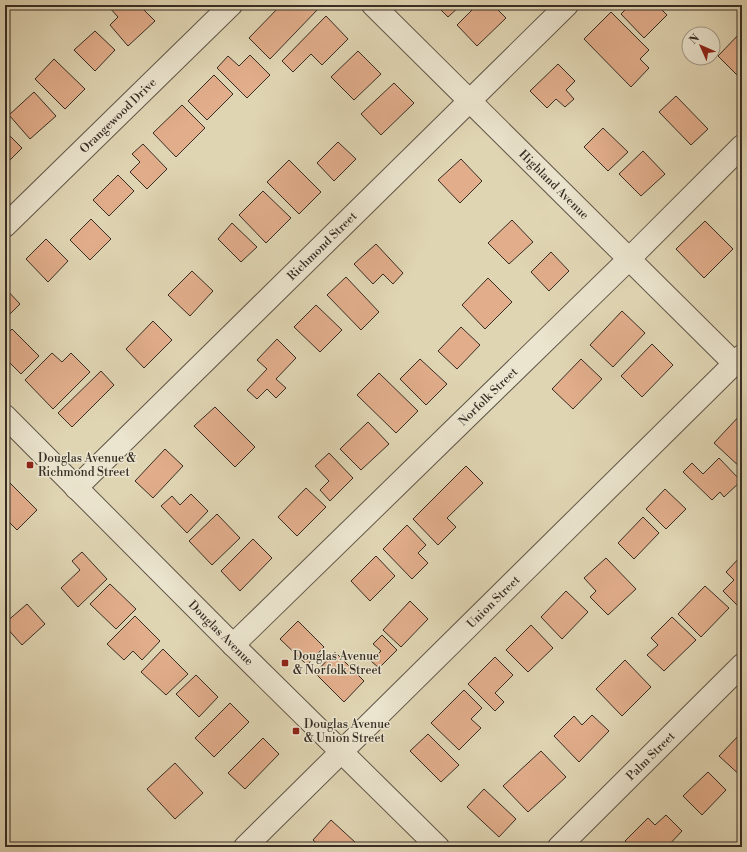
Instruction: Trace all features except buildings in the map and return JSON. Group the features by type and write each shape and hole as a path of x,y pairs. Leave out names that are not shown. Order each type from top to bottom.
{"street":[{"name":"Orangewood Drive","path":"5,226 231,5"},
{"name":"Highland Avenue","path":"373,5 629,259 738,360"},
{"name":"Richmond Street","path":"76,488 567,5"},
{"name":"Norfolk Street","path":"233,645 629,259 742,146"},
{"name":"Union Street","path":"245,847 738,360"},
{"name":"Douglas Avenue","path":"5,416 233,645 438,847"},
{"name":"Palm Street","path":"559,847 742,665"}],"place":[{"name":"Douglas Avenue & Richmond Street","path":"30,465"},
{"name":"Douglas Avenue & Norfolk Street","path":"285,663"},
{"name":"Douglas Avenue & Union Street","path":"296,731"}]}
